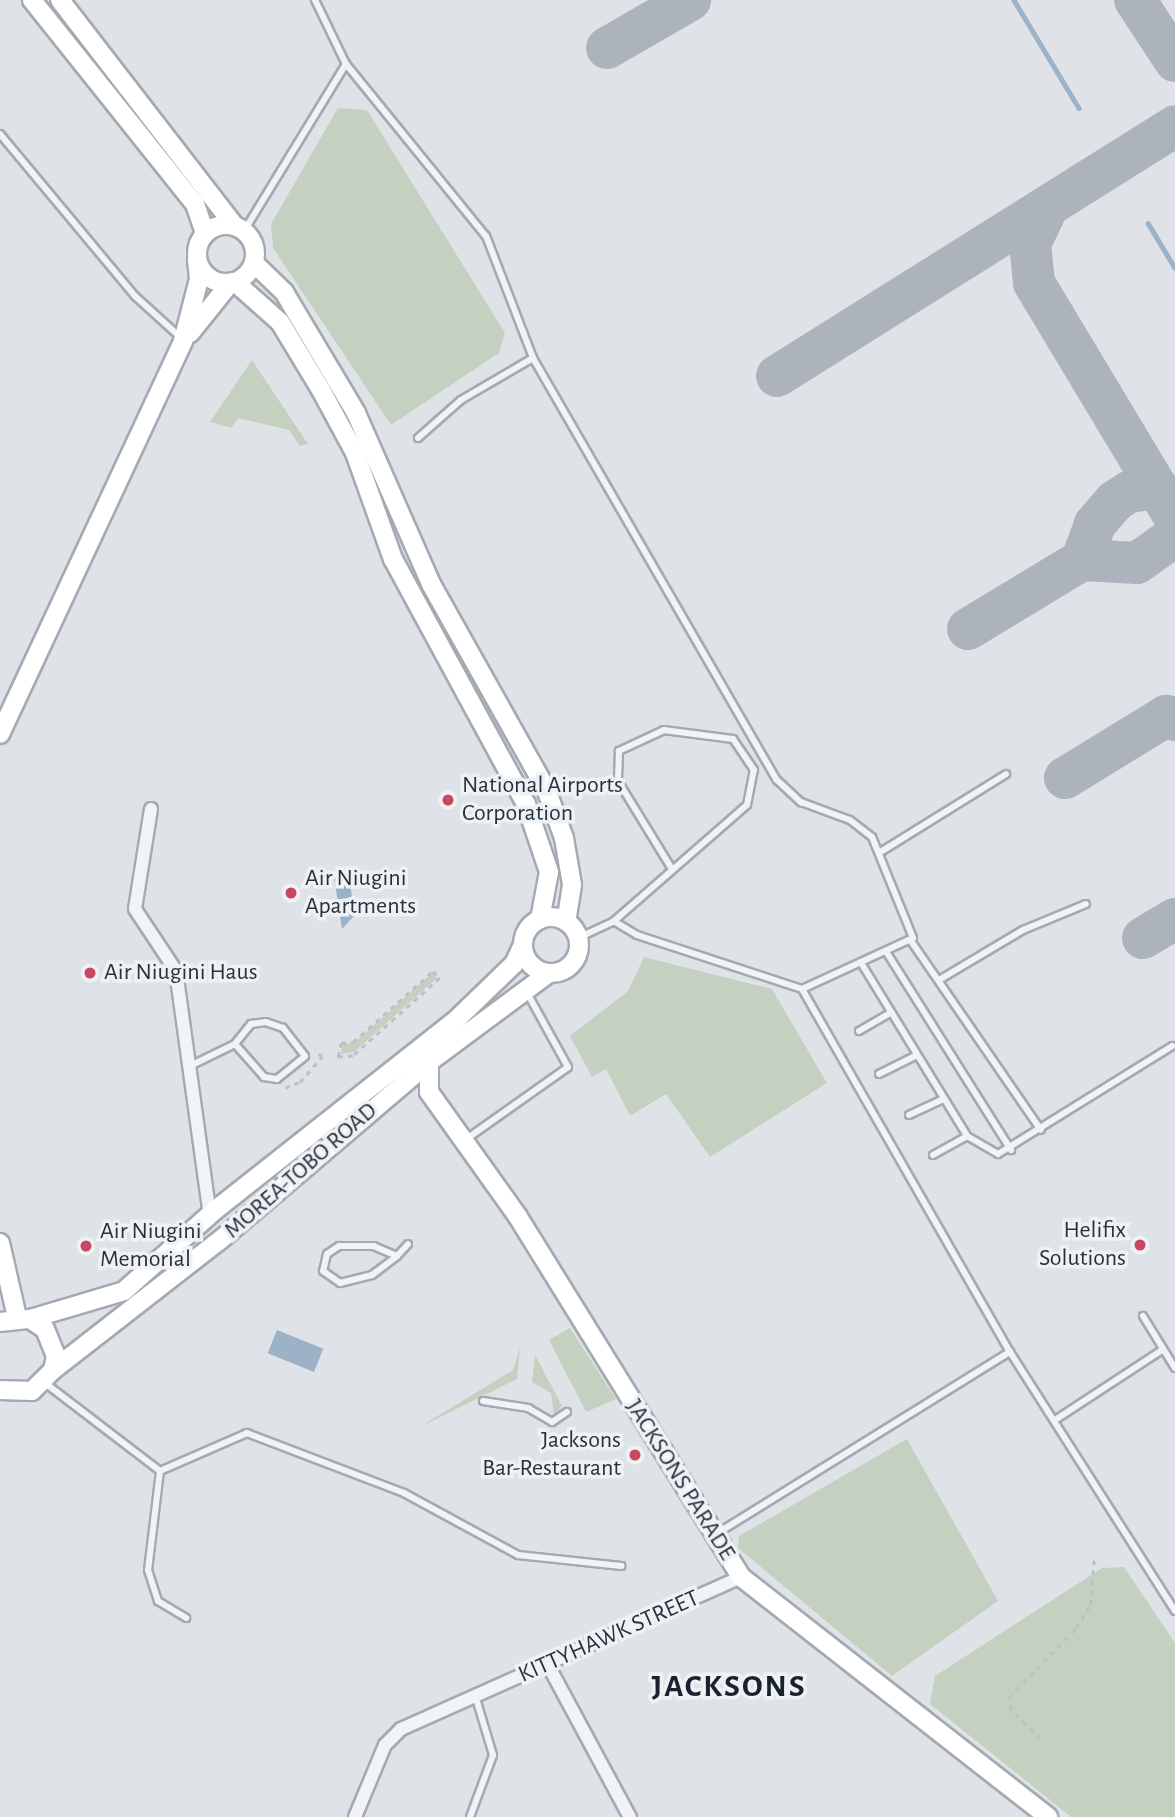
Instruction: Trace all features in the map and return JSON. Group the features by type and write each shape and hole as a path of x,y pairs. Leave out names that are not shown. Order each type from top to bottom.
{"main road":[{"path":"0,734 183,341 199,279 197,260 205,233 188,195 32,0"},
{"path":"60,0 239,228 254,263 284,292 356,414 431,584 546,789 564,838 572,885 566,921 578,938 569,967 549,973 531,965 522,947 540,919 549,872 526,804 393,559 355,453 280,321 233,283 210,278 197,260"},
{"path":"205,233 239,228"},
{"path":"183,341 254,263"},
{"path":"540,919 566,921"},
{"name":"MOREA-TOBO ROAD","path":"16,1319 110,1300 210,1215 458,1018 514,964 522,947"},
{"name":"MOREA-TOBO ROAD","path":"9,1392 49,1377 219,1241 429,1062 549,973"},
{"path":"396,1090 429,1092 429,1062"},
{"name":"JACKSONS PARADE","path":"429,1092 529,1233 712,1537 741,1577 1048,1817"},
{"path":"0,1242 1,1279 16,1319 53,1341 49,1377"},
{"path":"0,1402 9,1392"}],"street":[{"path":"151,809 135,909 176,971 210,1215"},
{"name":"KITTYHAWK STREET","path":"355,1817 385,1745 423,1716 548,1665 741,1577"},
{"path":"548,1665 630,1817"}],"lane":[{"path":"315,0 346,64 486,236 533,358 777,780 802,802 850,820 882,851 908,915 911,941 1041,1130"},
{"path":"239,228 346,64"},
{"path":"0,134 135,296 183,341"},
{"path":"418,438 461,400 533,358"},
{"path":"578,938 614,920 672,869 752,797 751,760 733,739 664,730 620,751 618,781 672,869"},
{"path":"882,851 1006,774"},
{"path":"939,980 1023,930 1086,904"},
{"path":"614,920 637,935 802,989 863,966 911,941"},
{"path":"887,953 1011,1150"},
{"path":"863,966 967,1136 998,1154 1011,1150 1118,1075 1172,1046"},
{"path":"464,1141 568,1067 525,989"},
{"path":"802,989 1010,1352 1175,1611"},
{"path":"859,1031 890,1013"},
{"path":"190,1066 235,1045 251,1024 266,1022 283,1028 305,1056 277,1079 264,1077 235,1045"},
{"path":"879,1074 917,1055"},
{"path":"909,1115 943,1099"},
{"path":"933,1155 967,1136"},
{"path":"397,1256 374,1246 339,1246 327,1254 323,1271 340,1283 372,1275 397,1256 408,1244"},
{"path":"1143,1316 1175,1368"},
{"path":"1055,1420 1162,1350"},
{"path":"712,1537 1010,1352"},
{"path":"49,1377 160,1471"},
{"path":"483,1401 528,1408 552,1422 568,1412"},
{"path":"160,1471 247,1433 404,1493 518,1555 621,1566"},
{"path":"160,1471 148,1570 158,1601 186,1618"},
{"path":"470,1817 494,1755 475,1695"}],"path":[{"path":"433,971 440,978 353,1056 341,1059 337,1049 348,1041 433,971"},
{"path":"1040,1739 1011,1710 1009,1698 1083,1616 1094,1560"}],"green space":[{"path":"338,108 367,110 505,333 499,353 391,425 273,248 271,224"},
{"path":"252,360 308,444 300,446 289,430 238,418 231,428 210,422"},
{"path":"644,957 772,989 827,1083 710,1157 666,1094 630,1116 606,1069 592,1077 570,1036 628,991"},
{"path":"432,973 437,978 354,1052 341,1054 343,1044 354,1043"},
{"path":"570,1328 616,1399 586,1412 549,1340"},
{"path":"520,1348 517,1379 418,1428 513,1370"},
{"path":"535,1355 562,1406 554,1415 551,1393 532,1382"},
{"path":"907,1439 998,1601 892,1676 738,1548 739,1536"},
{"path":"1124,1567 1175,1643 1175,1817 1071,1817 930,1704 935,1676 1102,1568"}],"water":[{"path":"334,877 350,884 355,915 342,929"},
{"path":"277,1330 323,1349 314,1372 268,1353"}],"waterway":[{"path":"1014,0 1079,108"},
{"path":"1148,223 1175,268"}],"taxiway":[{"path":"607,48 690,0"},
{"path":"1135,0 1175,61"},
{"path":"777,376 1175,126"},
{"path":"1048,206 1030,244 1034,283 1175,518"},
{"path":"968,629 1082,560 1095,524 1115,501 1129,492 1158,488"},
{"path":"1082,560 1137,563 1175,536"},
{"path":"1065,778 1166,716 1175,720"},
{"path":"1143,938 1175,919"}],"place":[{"name":"National Airports Corporation","path":"448,800"},
{"name":"Air Niugini Apartments","path":"291,893"},
{"name":"Air Niugini Haus","path":"90,973"},
{"name":"Helifix Solutions","path":"1140,1245"},
{"name":"Air Niugini Memorial","path":"86,1246"},
{"name":"Jacksons Bar-Restaurant","path":"635,1455"}],"district":[{"name":"JACKSONS","path":"729,1686"}]}
